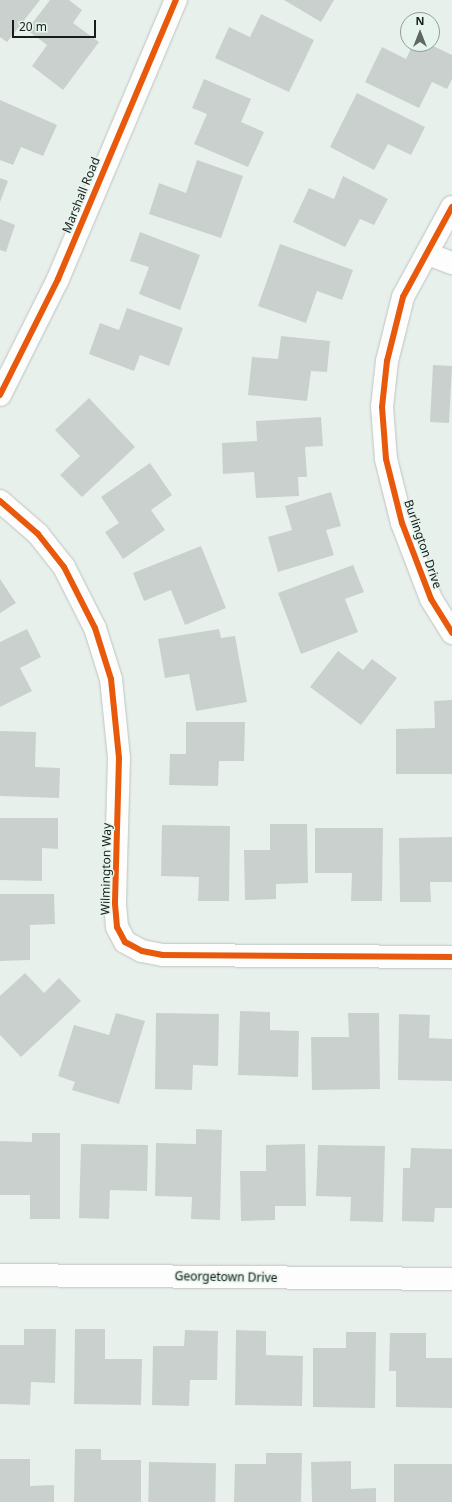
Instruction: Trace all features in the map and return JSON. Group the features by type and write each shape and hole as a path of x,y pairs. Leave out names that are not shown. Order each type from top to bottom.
{"street":[{"name":"Marshall Road","path":"0,395 58,279 176,0"},
{"name":"Burlington Drive","path":"452,207 428,254 403,297 387,361 382,407 386,459 402,523 431,599 452,633"},
{"path":"428,254 452,263"},
{"name":"Wilmington Way","path":"0,501 38,534 64,567 95,628 111,679 119,758 115,904 117,927 125,942 142,951 163,955 452,957"},
{"name":"Georgetown Drive","path":"0,1275 452,1279"}],"building":[{"path":"0,0 40,0 7,42 0,37"},
{"path":"50,0 69,0 82,10 73,23 99,42 63,90 32,66 47,45 27,30"},
{"path":"284,0 334,0 321,22"},
{"path":"261,14 314,40 289,92 215,58 229,27 250,37"},
{"path":"382,47 406,59 409,52 440,52 440,49 452,55 452,79 447,89 432,82 419,108 365,82"},
{"path":"204,79 251,99 241,122 264,132 248,167 194,144 207,114 192,108"},
{"path":"357,93 425,127 411,155 388,144 374,170 330,147"},
{"path":"0,100 57,125 43,156 21,147 13,165 0,160"},
{"path":"197,160 243,176 221,238 149,214 159,183 186,193"},
{"path":"343,176 388,199 374,225 360,219 345,247 293,222 309,188 334,199"},
{"path":"0,178 8,181 0,202"},
{"path":"0,219 15,225 6,252 0,250"},
{"path":"140,232 200,255 180,310 139,294 149,267 130,261"},
{"path":"280,244 353,270 342,300 317,291 306,323 258,306"},
{"path":"127,308 183,328 169,366 140,355 134,371 89,354 100,323 119,330"},
{"path":"281,336 330,341 327,372 311,371 307,401 248,395 252,357 278,359"},
{"path":"433,365 452,366 449,423 430,422"},
{"path":"89,398 135,447 82,497 60,475 80,456 55,430"},
{"path":"321,417 323,446 305,447 307,477 298,477 299,496 256,498 254,472 223,474 222,443 257,441 256,421"},
{"path":"150,463 172,495 151,510 165,530 123,559 105,532 119,523 101,497"},
{"path":"331,492 341,526 326,530 334,555 278,572 268,537 292,530 285,506"},
{"path":"201,546 226,608 185,625 171,590 144,601 133,573"},
{"path":"353,565 364,592 345,599 358,632 301,654 278,593"},
{"path":"0,579 16,603 0,613"},
{"path":"27,629 41,657 20,668 32,691 0,707 0,642"},
{"path":"219,629 221,638 235,636 247,702 196,711 189,674 165,678 158,639"},
{"path":"338,651 363,670 372,659 397,678 361,725 310,687"},
{"path":"452,700 452,774 396,774 396,729 435,728 434,701"},
{"path":"186,722 245,722 244,761 219,761 218,786 169,785 170,754 186,754"},
{"path":"0,731 36,732 35,767 60,768 59,798 0,796"},
{"path":"0,818 58,818 58,849 42,848 42,881 0,880"},
{"path":"270,824 307,824 308,883 276,884 276,899 245,900 244,850 270,850"},
{"path":"162,825 230,826 229,901 198,901 199,877 161,876"},
{"path":"315,828 383,828 382,901 351,901 352,873 315,873"},
{"path":"452,837 452,882 430,882 431,902 400,902 399,838"},
{"path":"0,894 54,894 55,924 30,925 30,960 0,961"},
{"path":"25,973 44,993 59,978 81,1001 21,1057 0,1035 0,996"},
{"path":"240,1011 270,1012 270,1030 299,1031 298,1077 238,1075"},
{"path":"116,1013 145,1021 119,1104 72,1090 75,1082 58,1076 74,1025 109,1035"},
{"path":"156,1013 219,1014 218,1066 193,1065 192,1090 155,1089"},
{"path":"348,1013 379,1013 380,1089 312,1090 311,1037 349,1037"},
{"path":"399,1014 430,1015 429,1038 452,1039 452,1081 398,1080"},
{"path":"196,1129 222,1130 220,1220 191,1219 192,1197 155,1196 156,1143 196,1144"},
{"path":"32,1133 60,1133 60,1219 30,1219 30,1195 0,1195 0,1141 32,1142"},
{"path":"81,1144 148,1145 147,1191 110,1190 109,1219 79,1218"},
{"path":"305,1144 306,1206 275,1206 275,1220 241,1221 240,1171 266,1171 266,1145"},
{"path":"318,1145 385,1146 383,1222 350,1221 351,1197 316,1196"},
{"path":"411,1148 452,1149 452,1208 435,1208 434,1222 402,1221 403,1168 410,1168"},
{"path":"24,1329 56,1329 55,1383 31,1382 30,1405 0,1404 0,1345 24,1345"},
{"path":"75,1329 105,1329 105,1359 142,1359 141,1405 74,1404"},
{"path":"185,1330 218,1331 217,1380 190,1380 189,1406 152,1405 153,1346 184,1346"},
{"path":"236,1330 266,1331 266,1355 303,1356 302,1406 235,1405"},
{"path":"346,1332 376,1332 375,1408 313,1407 313,1348 346,1348"},
{"path":"390,1333 426,1333 426,1358 452,1358 452,1408 396,1407 396,1371 389,1371"},
{"path":"75,1449 101,1449 101,1460 141,1460 141,1502 74,1502"},
{"path":"266,1453 302,1453 301,1502 234,1502 235,1464 266,1464"},
{"path":"0,1459 30,1459 30,1486 54,1485 54,1502 0,1502"},
{"path":"351,1461 351,1489 376,1488 376,1502 312,1502 311,1462"},
{"path":"149,1462 216,1463 215,1502 148,1502"},
{"path":"394,1464 452,1464 452,1502 394,1502"}],"cycle path":[{"path":"0,395 58,279 176,0"},
{"path":"452,207 403,297 387,361 382,407 386,459 402,523 431,599 452,633"},
{"path":"0,501 38,534 64,567 95,628 111,679 119,758 115,904 117,927 125,942 142,951 163,955 452,957"}]}
